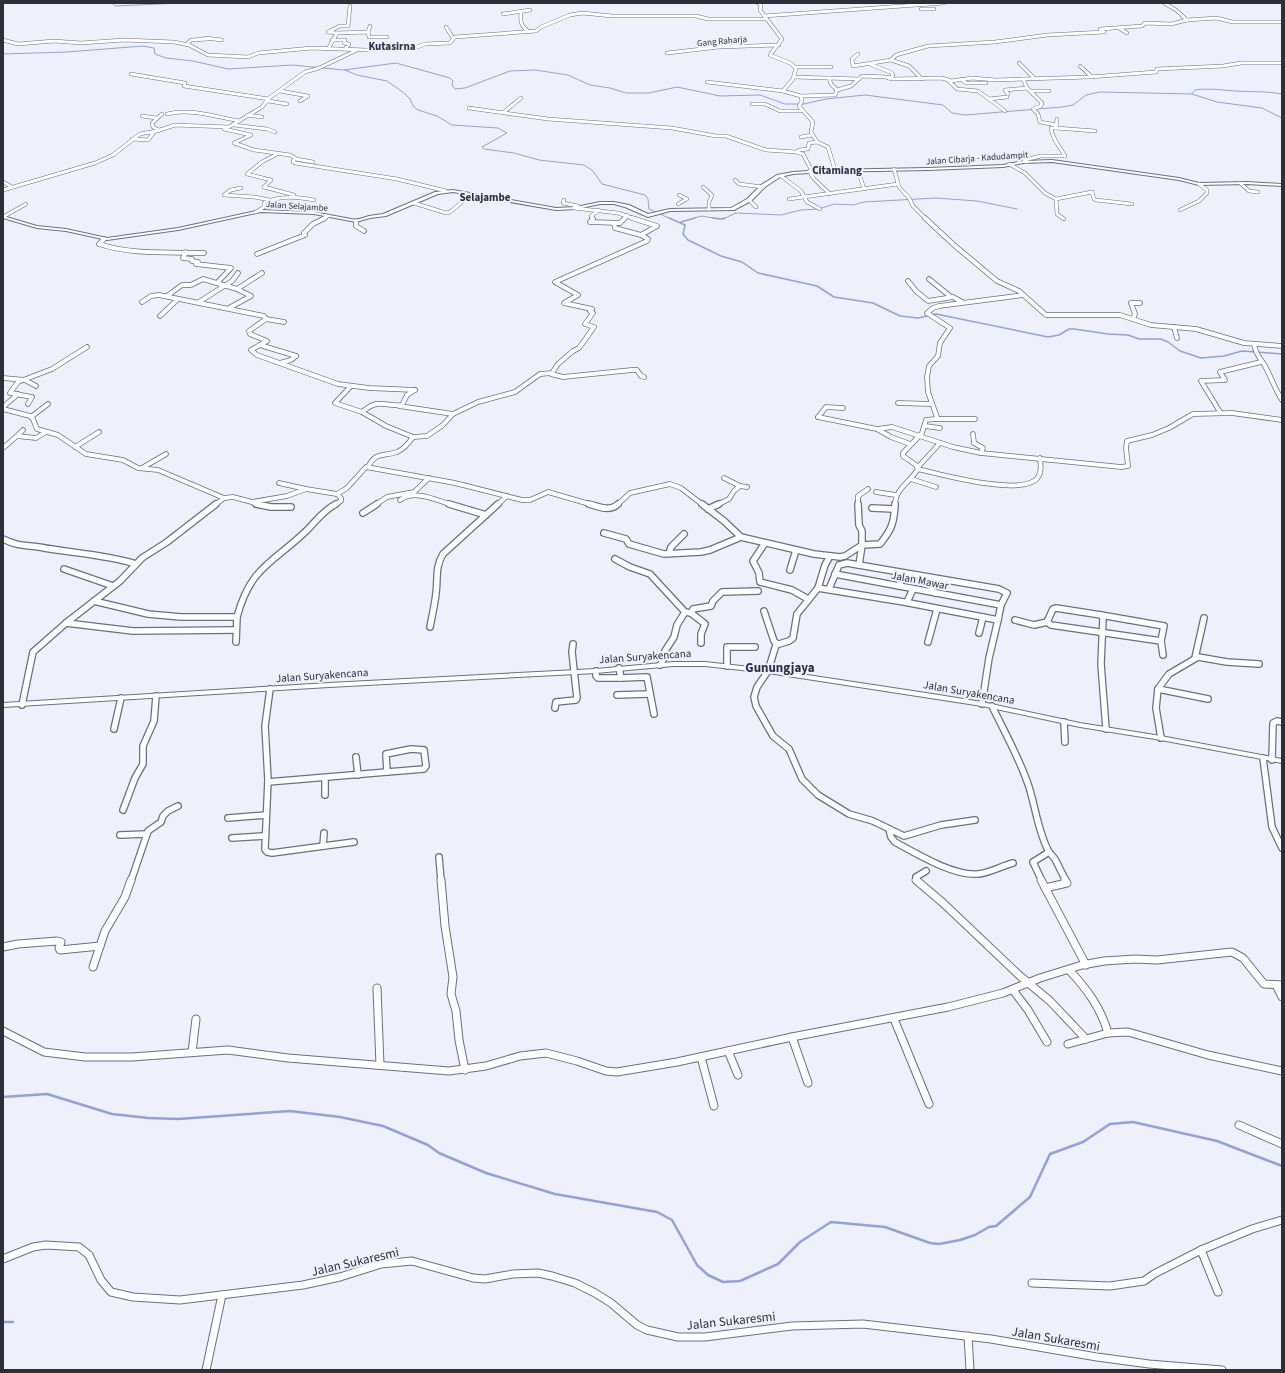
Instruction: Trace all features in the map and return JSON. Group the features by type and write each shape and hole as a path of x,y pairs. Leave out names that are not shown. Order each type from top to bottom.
{"street":[{"path":"758,3 761,5 760,9 765,17 782,40 770,55 796,67 831,67"},
{"path":"453,38 537,31 541,27 570,15 583,12 612,16 696,16 736,20 795,12 902,7 944,3"},
{"path":"1164,3 1176,10 1187,20"},
{"path":"350,6 348,26 340,26 328,32 368,32"},
{"path":"902,7 934,9"},
{"path":"503,14 530,10"},
{"path":"521,12 520,21 523,28 529,32"},
{"path":"1100,29 1119,28 1122,26 1142,26 1145,24 1160,22 1172,24 1187,20 1216,18 1234,22 1282,22"},
{"path":"370,26 368,32 369,38 387,37"},
{"path":"891,60 896,55 928,46 998,42 1047,35 1104,31 1096,26"},
{"path":"446,27 453,38"},
{"path":"1119,28 1127,33"},
{"path":"328,49 337,33"},
{"path":"203,37 208,39"},
{"path":"3,40 20,44 54,41 86,43 121,40 167,42 187,44 203,54 211,56 248,57 256,53 272,51 328,49 414,49 425,44 450,43 453,38"},
{"path":"187,44 191,40 222,40"},
{"path":"332,40 345,40 344,43 348,44 345,49"},
{"name":"Gang Raharja","path":"667,53 719,47 779,45"},
{"path":"234,125 305,72 321,67 342,56 361,50"},
{"path":"858,54 852,59 852,66 891,60 910,66 922,79"},
{"path":"1019,63 1034,78"},
{"path":"837,90 850,87 859,79 860,76 892,79 942,78 948,80 1092,77 1156,72 1157,69 1223,66 1241,63 1282,63"},
{"path":"869,64 892,73 893,76 889,78"},
{"path":"1080,66 1092,77"},
{"path":"783,91 794,78 796,67"},
{"path":"131,74 185,83 184,86 287,104"},
{"path":"794,78 859,79"},
{"path":"829,78 831,84 837,90"},
{"path":"1005,79 1009,86"},
{"path":"1023,79 1027,88 1042,105 1033,109 1038,114 1040,122 1095,132"},
{"path":"948,80 957,89 972,88 983,93 990,101 1000,105 1005,111"},
{"path":"961,80 966,83 986,83"},
{"path":"707,82 783,91 802,96 834,96 836,95 837,90"},
{"path":"1009,86 1027,88"},
{"path":"989,99 1008,95 1005,90 1009,86"},
{"path":"280,91 308,96 300,101"},
{"path":"1031,91 1049,91"},
{"path":"802,96 800,105 801,111 813,122 811,130 812,135 817,142 828,147 835,170"},
{"path":"504,112 521,98"},
{"path":"752,104 765,104 780,111 801,111"},
{"path":"469,108 548,119 672,128 716,136 726,136 766,150 797,152 803,154 814,179 830,194"},
{"path":"167,114 173,112 186,112 239,121"},
{"path":"159,130 152,126 157,118 162,114"},
{"path":"247,115 262,117"},
{"path":"142,116 157,118"},
{"path":"1056,126 1057,119"},
{"path":"3,190 47,178 80,166 95,163 113,155 140,134 154,132 175,125 223,127 234,125 267,129 275,132"},
{"path":"1056,126 1051,128 1051,133 1055,143 1065,156"},
{"path":"223,127 223,129 251,135 234,143 254,150 290,155 296,159 293,162 397,179 446,191"},
{"path":"132,139 148,140 154,132"},
{"path":"801,137 812,135"},
{"path":"797,152 799,150 808,149 809,143 817,142"},
{"path":"279,153 258,165 256,169 247,174 271,180 264,187 296,197 314,200"},
{"path":"1026,162 1024,160 1041,156 1065,156"},
{"path":"1062,163 1065,156"},
{"name":"Jalan Cibarja - Kadudampit","path":"657,213 670,210 732,209 749,200 763,187 781,176 810,171 933,169 1052,161 1179,179 1199,184 1240,183 1282,185"},
{"path":"1009,164 1030,177 1048,197 1056,199 1092,192 1094,199 1096,200 1132,204"},
{"path":"894,169 898,184 913,206 966,256 1000,282 1023,295 1043,313 1048,315 1100,314 1124,316 1151,325 1191,328 1233,341 1282,346"},
{"path":"858,170 864,188"},
{"path":"781,176 800,190 807,202 820,208"},
{"path":"735,180 739,184 763,187"},
{"path":"3,182 12,188"},
{"path":"1240,183 1248,190 1258,192"},
{"path":"788,199 898,184"},
{"path":"1180,210 1199,202 1207,193 1206,189 1199,184"},
{"path":"703,187 712,195 709,202 709,209"},
{"path":"241,188 231,190 224,195 254,196 270,200 296,197"},
{"name":"Jalan Selajambe","path":"3,217 37,226 66,230 104,239 178,229 271,210 328,216 356,221 368,217 384,215 446,191 461,191 553,208 574,208 598,203 614,203 627,206 645,215 657,213"},
{"path":"678,204 687,199 679,195"},
{"path":"1056,199 1057,214 1063,216 1064,220"},
{"path":"256,212 264,208 263,204 270,200"},
{"path":"564,200 562,202 580,207"},
{"path":"749,200 756,206"},
{"path":"414,203 446,213 450,212 461,203"},
{"path":"3,217 26,204"},
{"path":"574,208 599,210 627,215 657,226 641,235"},
{"path":"599,210 591,216 593,219 590,222 620,223 627,215"},
{"path":"257,254 305,235 304,232 313,224 328,216"},
{"path":"356,221 356,226 364,231"},
{"path":"551,374 555,371 558,364 573,351 579,348 594,327 584,324 592,315 593,313 590,312 592,309 564,303 578,295 555,282 648,240 641,235 615,228 614,223"},
{"path":"104,239 99,244 144,251 204,253"},
{"path":"186,252 184,258 192,258 192,261 198,262 196,264 230,268 217,283"},
{"path":"199,302 232,281 238,273"},
{"path":"237,289 262,273"},
{"path":"167,296 182,285 191,286 201,279 237,289 251,297 229,308"},
{"path":"929,279 951,297 962,302"},
{"path":"908,281 916,291 928,301 951,297"},
{"path":"142,302 153,295 167,296 229,308 264,316 266,319 284,322"},
{"path":"936,419 937,414 928,392 928,372 930,364 938,356 940,343 950,328 927,313 935,307 962,302 1023,295"},
{"path":"160,316 178,299"},
{"path":"1133,319 1135,314 1131,303 1140,303"},
{"path":"266,319 249,331 250,334 267,341 253,348 252,352 323,380 369,388 415,390 407,395 403,404 398,406"},
{"path":"1174,327 1176,338"},
{"path":"1254,344 1255,353 1265,366 1272,385 1277,389 1282,399"},
{"path":"260,345 296,357 280,363"},
{"path":"28,404 32,397 10,393 18,382 52,369 87,347"},
{"path":"1220,412 1201,380 1225,380 1220,372 1261,362"},
{"path":"351,386 335,403 362,412 386,426 413,437 430,435 443,425 452,414 476,403 515,392 540,374 570,377 599,374 612,370 637,370 641,376 644,377"},
{"path":"3,378 25,380 36,386"},
{"path":"18,394 3,408 31,417 36,428 56,434 88,455 125,460 137,467 158,470 224,498 233,497 268,507 291,507"},
{"path":"362,412 371,404 376,402 452,414"},
{"path":"898,403 932,404"},
{"path":"31,417 48,404"},
{"path":"843,408 826,407 818,417 877,429 891,438 910,444"},
{"path":"877,429 882,427 890,427 981,454 1040,458 1112,467 1127,466 1126,443 1129,440 1152,435 1169,428 1188,416 1220,412 1282,420"},
{"path":"975,419 927,420 919,436 910,444 903,453 903,456 918,468 984,482 1017,485 1029,483 1038,476 1041,467 1040,458"},
{"path":"925,426 940,428"},
{"path":"3,448 23,430"},
{"path":"17,436 36,438 46,432"},
{"path":"75,447 99,432"},
{"path":"973,434 974,443 983,448 981,454"},
{"path":"337,494 351,485 363,469 368,467 375,458 382,454 398,452 413,437"},
{"path":"368,467 429,478 527,501 548,492 609,509 614,508 630,493 670,484 681,488 708,508 741,537 796,550 830,556 845,556 862,545 877,545 885,539 894,522 896,496 940,443"},
{"path":"142,468 166,454"},
{"path":"363,513 387,497 414,492 429,478"},
{"path":"724,478 747,488"},
{"path":"911,479 936,487"},
{"path":"236,642 237,617 240,603 250,581 258,571 298,538 326,509 341,501 341,498 337,494 279,483"},
{"path":"708,508 729,499 732,493 740,486"},
{"path":"252,502 287,496 306,489"},
{"path":"859,565 862,545 862,531 859,525 858,496 868,489"},
{"path":"876,492 896,496"},
{"path":"400,500 404,497 415,494 486,515"},
{"path":"430,627 436,592 436,568 439,559 442,554 507,496"},
{"path":"22,705 33,652 66,623 125,577 136,564 224,498"},
{"path":"872,508 894,509"},
{"path":"604,533 625,538 628,543 659,553 705,551 741,537"},
{"path":"669,553 671,547 684,534"},
{"path":"3,539 15,545 26,545 113,557 136,564"},
{"path":"765,543 753,561 759,573 760,582 763,584 792,589 801,593 808,599"},
{"path":"790,570 796,550"},
{"path":"777,644 789,641 793,638 797,614 818,588 825,565 830,556"},
{"path":"615,559 630,567 650,574 688,612 705,624 701,634 701,643"},
{"path":"829,589 839,565 842,564 859,565 1002,590 1007,593 1002,605 989,658 982,704"},
{"path":"64,569 113,586"},
{"name":"Jalan Mawar","path":"836,574 1002,605"},
{"path":"899,586 904,574"},
{"path":"935,593 931,589 935,581 938,579"},
{"path":"818,588 907,602 998,620"},
{"path":"907,602 913,589"},
{"path":"660,665 664,658 665,651 674,637 678,625 688,612 693,609 711,606 720,592 758,591"},
{"path":"94,601 148,614 181,617 237,617"},
{"path":"1047,622 1053,609 1056,608 1164,626 1161,640 1163,655"},
{"path":"928,642 938,609"},
{"path":"764,611 771,628 774,642 777,644"},
{"path":"1101,616 1103,618 1102,664 1106,729"},
{"path":"979,633 983,617"},
{"path":"1196,658 1204,618"},
{"path":"1015,620 1034,625 1047,622 1051,625 1161,640"},
{"path":"66,623 134,631 236,630"},
{"path":"555,708 556,702 576,700 577,698 572,652 574,644"},
{"path":"777,644 768,671 757,687 754,697 756,706 773,736 791,752 802,779 818,795 850,814 868,819 904,836 941,825 975,820"},
{"path":"727,666 727,647 755,647"},
{"path":"1161,738 1156,716 1155,700 1158,689 1167,676 1200,657 1227,662 1259,664"},
{"name":"Jalan Suryakencana","path":"3,705 596,671 660,665 706,664 768,671 982,704 1064,722 1161,738 1282,761"},
{"path":"618,668 621,678"},
{"path":"596,671 596,676 598,678 647,677 654,714"},
{"path":"270,689 265,726 268,782 264,846 267,852 272,853 354,842"},
{"path":"1158,689 1208,699"},
{"path":"617,695 649,694"},
{"path":"123,810 142,764 143,746 154,721 156,696"},
{"path":"114,729 121,698"},
{"path":"992,706 1024,774 1034,804 1039,832 1067,883 1065,885 1045,888"},
{"path":"1272,760 1272,723 1277,721 1282,722"},
{"path":"1064,722 1065,742"},
{"path":"268,782 387,773 425,768 424,750 420,748 388,753 386,755 387,773"},
{"path":"356,757 358,775"},
{"path":"1263,758 1272,827 1282,848"},
{"path":"325,778 325,795"},
{"path":"94,967 105,931 125,897 147,834 161,822 163,816 168,811 178,806"},
{"path":"228,818 266,815"},
{"path":"889,829 891,837 895,842 948,867 970,874 981,874 1012,863"},
{"path":"323,846 324,833"},
{"path":"120,835 147,834"},
{"path":"232,838 264,836"},
{"path":"1049,852 1033,862 1045,888 1086,965"},
{"path":"439,857 445,926 453,977 450,994 456,1011 459,1040 465,1070"},
{"path":"926,872 916,876 916,880 1055,1006 1086,1039"},
{"path":"3,947 18,944 57,941 61,942 59,948 60,950 100,946"},
{"path":"3,1031 26,1044 52,1054 85,1057 132,1057 228,1050 288,1058 436,1070 465,1070 486,1066 520,1056 546,1053 611,1072 627,1071 701,1057 792,1037 894,1019 948,1007 1013,990 1086,965 1113,960 1157,960 1232,952 1242,956 1248,961 1264,984 1279,985 1282,996"},
{"path":"1069,970 1079,980 1102,1013 1108,1033"},
{"path":"377,988 380,1065"},
{"path":"1013,990 1028,1010 1047,1042"},
{"path":"192,1052 196,1019"},
{"path":"894,1019 929,1104"},
{"path":"1068,1044 1108,1033 1128,1032 1208,1055 1282,1071"},
{"path":"792,1037 808,1083"},
{"path":"728,1051 738,1075"},
{"path":"701,1057 714,1106"},
{"path":"1239,1125 1282,1144"},
{"path":"1032,1283 1110,1286 1133,1284 1144,1281 1154,1274 1201,1250 1252,1228 1282,1220"},
{"name":"Jalan Sukaresmi","path":"3,1259 40,1246 79,1247 90,1255 101,1280 111,1292 133,1297 180,1300 321,1281 381,1264 412,1261 473,1278 485,1279 514,1274 538,1273 552,1276 574,1283 595,1293 612,1303 637,1325 647,1330 678,1337 705,1337 792,1326 863,1324 968,1336 1096,1358 1222,1370"},
{"path":"1201,1250 1218,1292"},
{"path":"206,1370 222,1295"},
{"path":"968,1336 970,1370"}],"waterway":[{"path":"53,3 97,3"},
{"path":"106,3 112,3 115,6 181,3"},
{"path":"3,54 67,52 143,46 154,48 155,54 166,58 193,61 228,69 292,65 344,70 396,63 450,78 453,81 452,85 455,89 465,88 510,71 535,70 568,75 590,85 610,88 626,93 649,93 677,87 720,96 760,95 785,104 804,104 826,99 865,95 943,105 952,113 965,115 1062,107 1073,105 1086,95 1100,92 1192,94"},
{"path":"345,70 357,75 387,81 404,93 410,99 413,106 418,110 437,116 452,125 498,128 507,133 482,147 484,149 514,153 539,160 584,165 593,171 602,184 645,195 648,199 649,209 671,219"},
{"path":"1192,94 1195,90 1205,89 1282,94"},
{"path":"1192,94 1217,102 1262,108 1282,118"},
{"path":"723,219 736,213 781,215 801,210 819,209 834,204 853,205 864,202 936,198 977,201 1017,209"},
{"path":"695,218 701,216 715,218"},
{"path":"669,218 685,225 683,234 688,240 721,256 742,262 758,273 817,286 834,297 873,303 900,316 918,318 936,314 1048,337 1059,335 1069,329 1074,329 1108,334 1128,335 1139,339 1161,339 1168,342 1180,351 1201,358 1224,356 1242,351 1282,354"},
{"path":"681,222 695,218"},
{"path":"715,218 725,218"},
{"path":"715,218 720,219"},
{"path":"3,1097 47,1094 112,1114 148,1118 178,1119 290,1111 340,1117 383,1126 428,1145 439,1153 486,1173 555,1194 657,1212 672,1220 697,1265 708,1275 723,1282 740,1281 778,1264 800,1242 831,1222 885,1227 930,1243 939,1244 960,1240 975,1235 989,1227 996,1226 1030,1197 1050,1154 1083,1142 1110,1124 1133,1122 1217,1141 1282,1166"},
{"path":"3,1322 13,1322"}],"district":[{"name":"Kutasirna","path":"392,46"},
{"name":"Citamiang","path":"837,170"},
{"name":"Selajambe","path":"485,197"},
{"name":"Gunungjaya","path":"780,667"}]}
